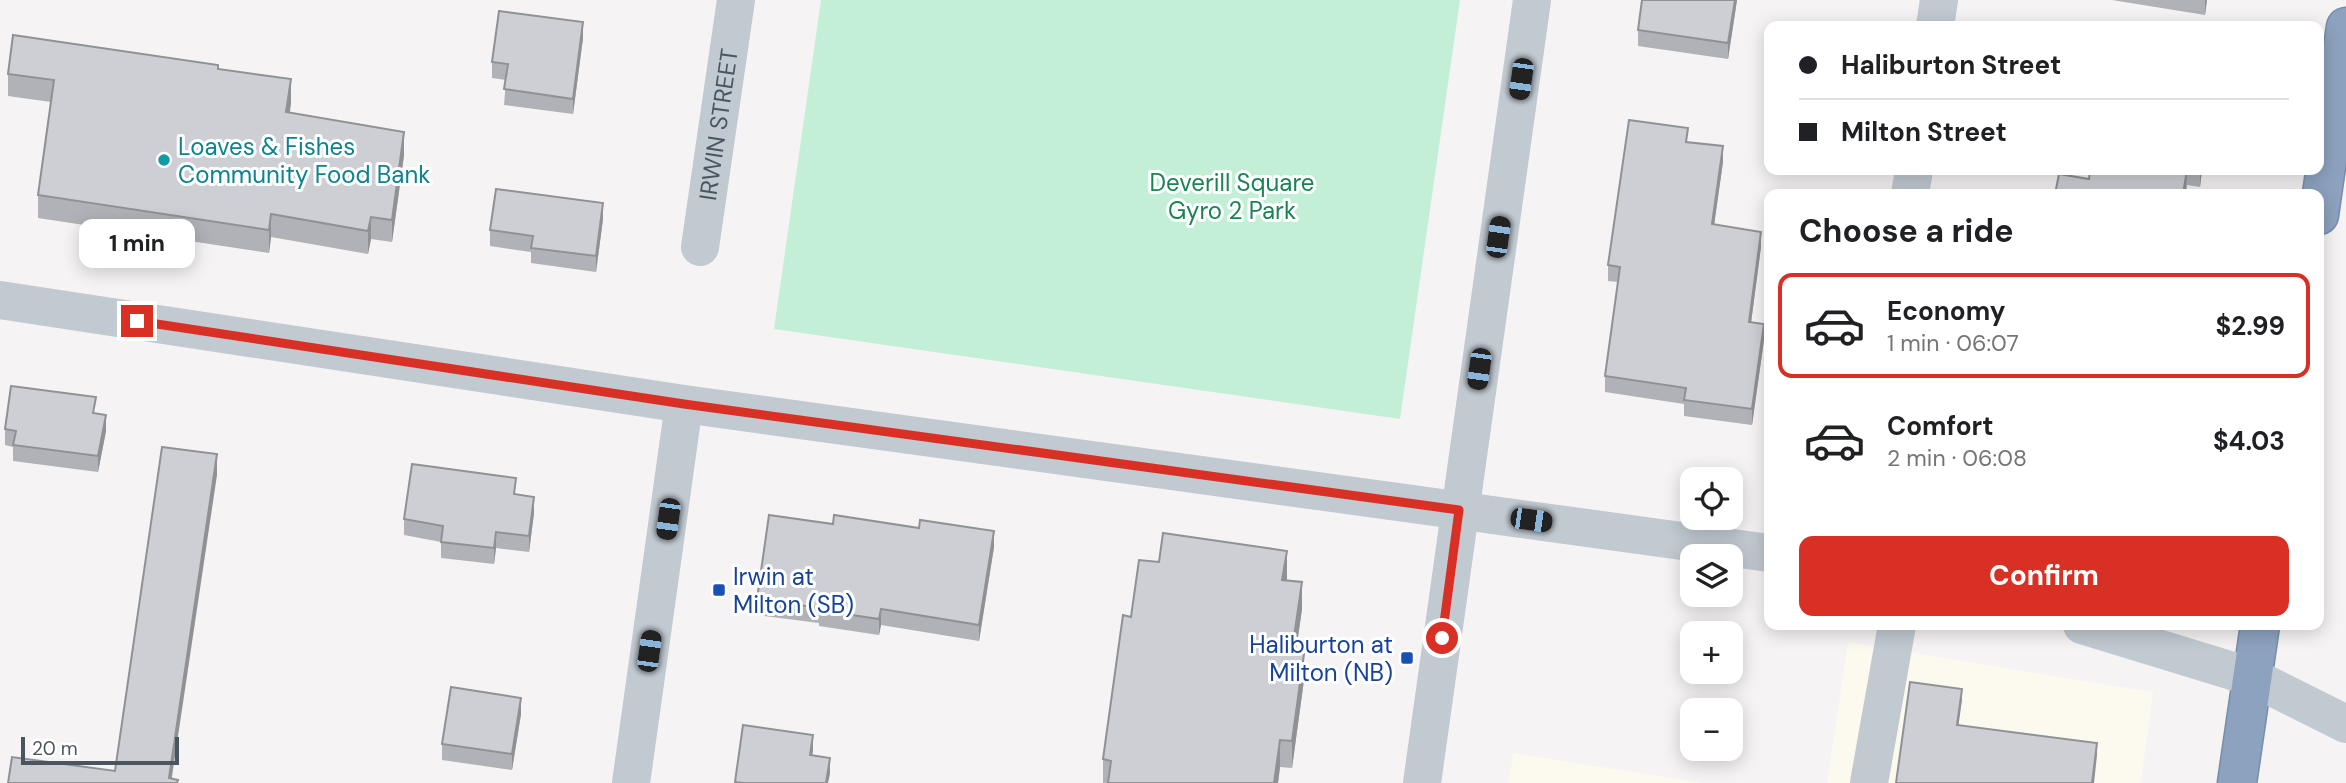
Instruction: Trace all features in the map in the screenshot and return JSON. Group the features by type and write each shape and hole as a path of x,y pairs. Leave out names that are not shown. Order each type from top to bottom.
{"highway":[{"path":"2323,189 2346,26"},
{"path":"2237,783 2259,630"}],"street":[{"name":"IRWIN STREET","path":"700,247 736,0"},
{"path":"1422,783 1532,0"},
{"path":"1936,21 1939,0"},
{"path":"0,300 684,404 1764,552"},
{"path":"631,783 684,404"},
{"path":"1870,783 1896,630"},
{"path":"2098,630 2252,677 2346,723"}],"shaded area":[{"path":"1848,642 2153,692 2141,783 1827,783"},
{"path":"1513,753 1703,783 1508,783"}],"green space":[{"name":"Deverill Square Gyro 2 Park","path":"821,0 1460,0 1400,419 774,329"}],"building":[{"path":"1642,0 1735,0 1728,43 1638,30"},
{"path":"499,11 583,22 573,99 504,89 508,64 492,62"},
{"name":"Loaves & Fishes Community Food Bank","path":"13,35 218,65 218,69 291,79 286,112 404,132 392,220 371,217 368,231 271,214 269,230 38,195 54,80 8,74"},
{"path":"1629,120 1688,128 1686,142 1723,146 1712,224 1761,232 1749,322 1764,324 1752,409 1684,400 1686,388 1605,376 1620,267 1608,265"},
{"path":"2059,175 2089,179 2089,175 2186,175 2184,189 2056,189"},
{"path":"496,189 603,203 596,256 531,248 533,236 490,230"},
{"path":"11,386 96,397 93,413 106,415 98,456 13,445 16,431 5,429"},
{"path":"162,447 217,454 169,778 178,780 177,783 8,783 12,757 115,771"},
{"path":"412,464 516,478 514,494 534,497 529,536 496,532 494,548 441,542 443,526 404,519"},
{"path":"769,515 833,524 834,515 919,528 920,520 994,531 979,625 881,609 879,619 757,599"},
{"path":"1163,533 1287,551 1282,580 1302,582 1292,651 1304,654 1292,741 1280,740 1274,783 1108,783 1111,761 1103,759 1123,615 1131,617 1139,560 1159,562"},
{"path":"1910,682 1962,689 1957,725 2097,743 2092,783 1896,783"},
{"path":"451,687 521,698 512,754 442,744"},
{"path":"743,725 813,735 810,755 830,758 826,783 735,782"}],"place":[{"name":"Loaves & Fishes Community Food Bank","path":"164,160"},
{"name":"Irwin at Milton (SB)","path":"719,590"},
{"name":"Haliburton at Milton (NB)","path":"1407,658"}],"route":[{"path":"137,321 684,404 1459,510 1442,638"}]}
